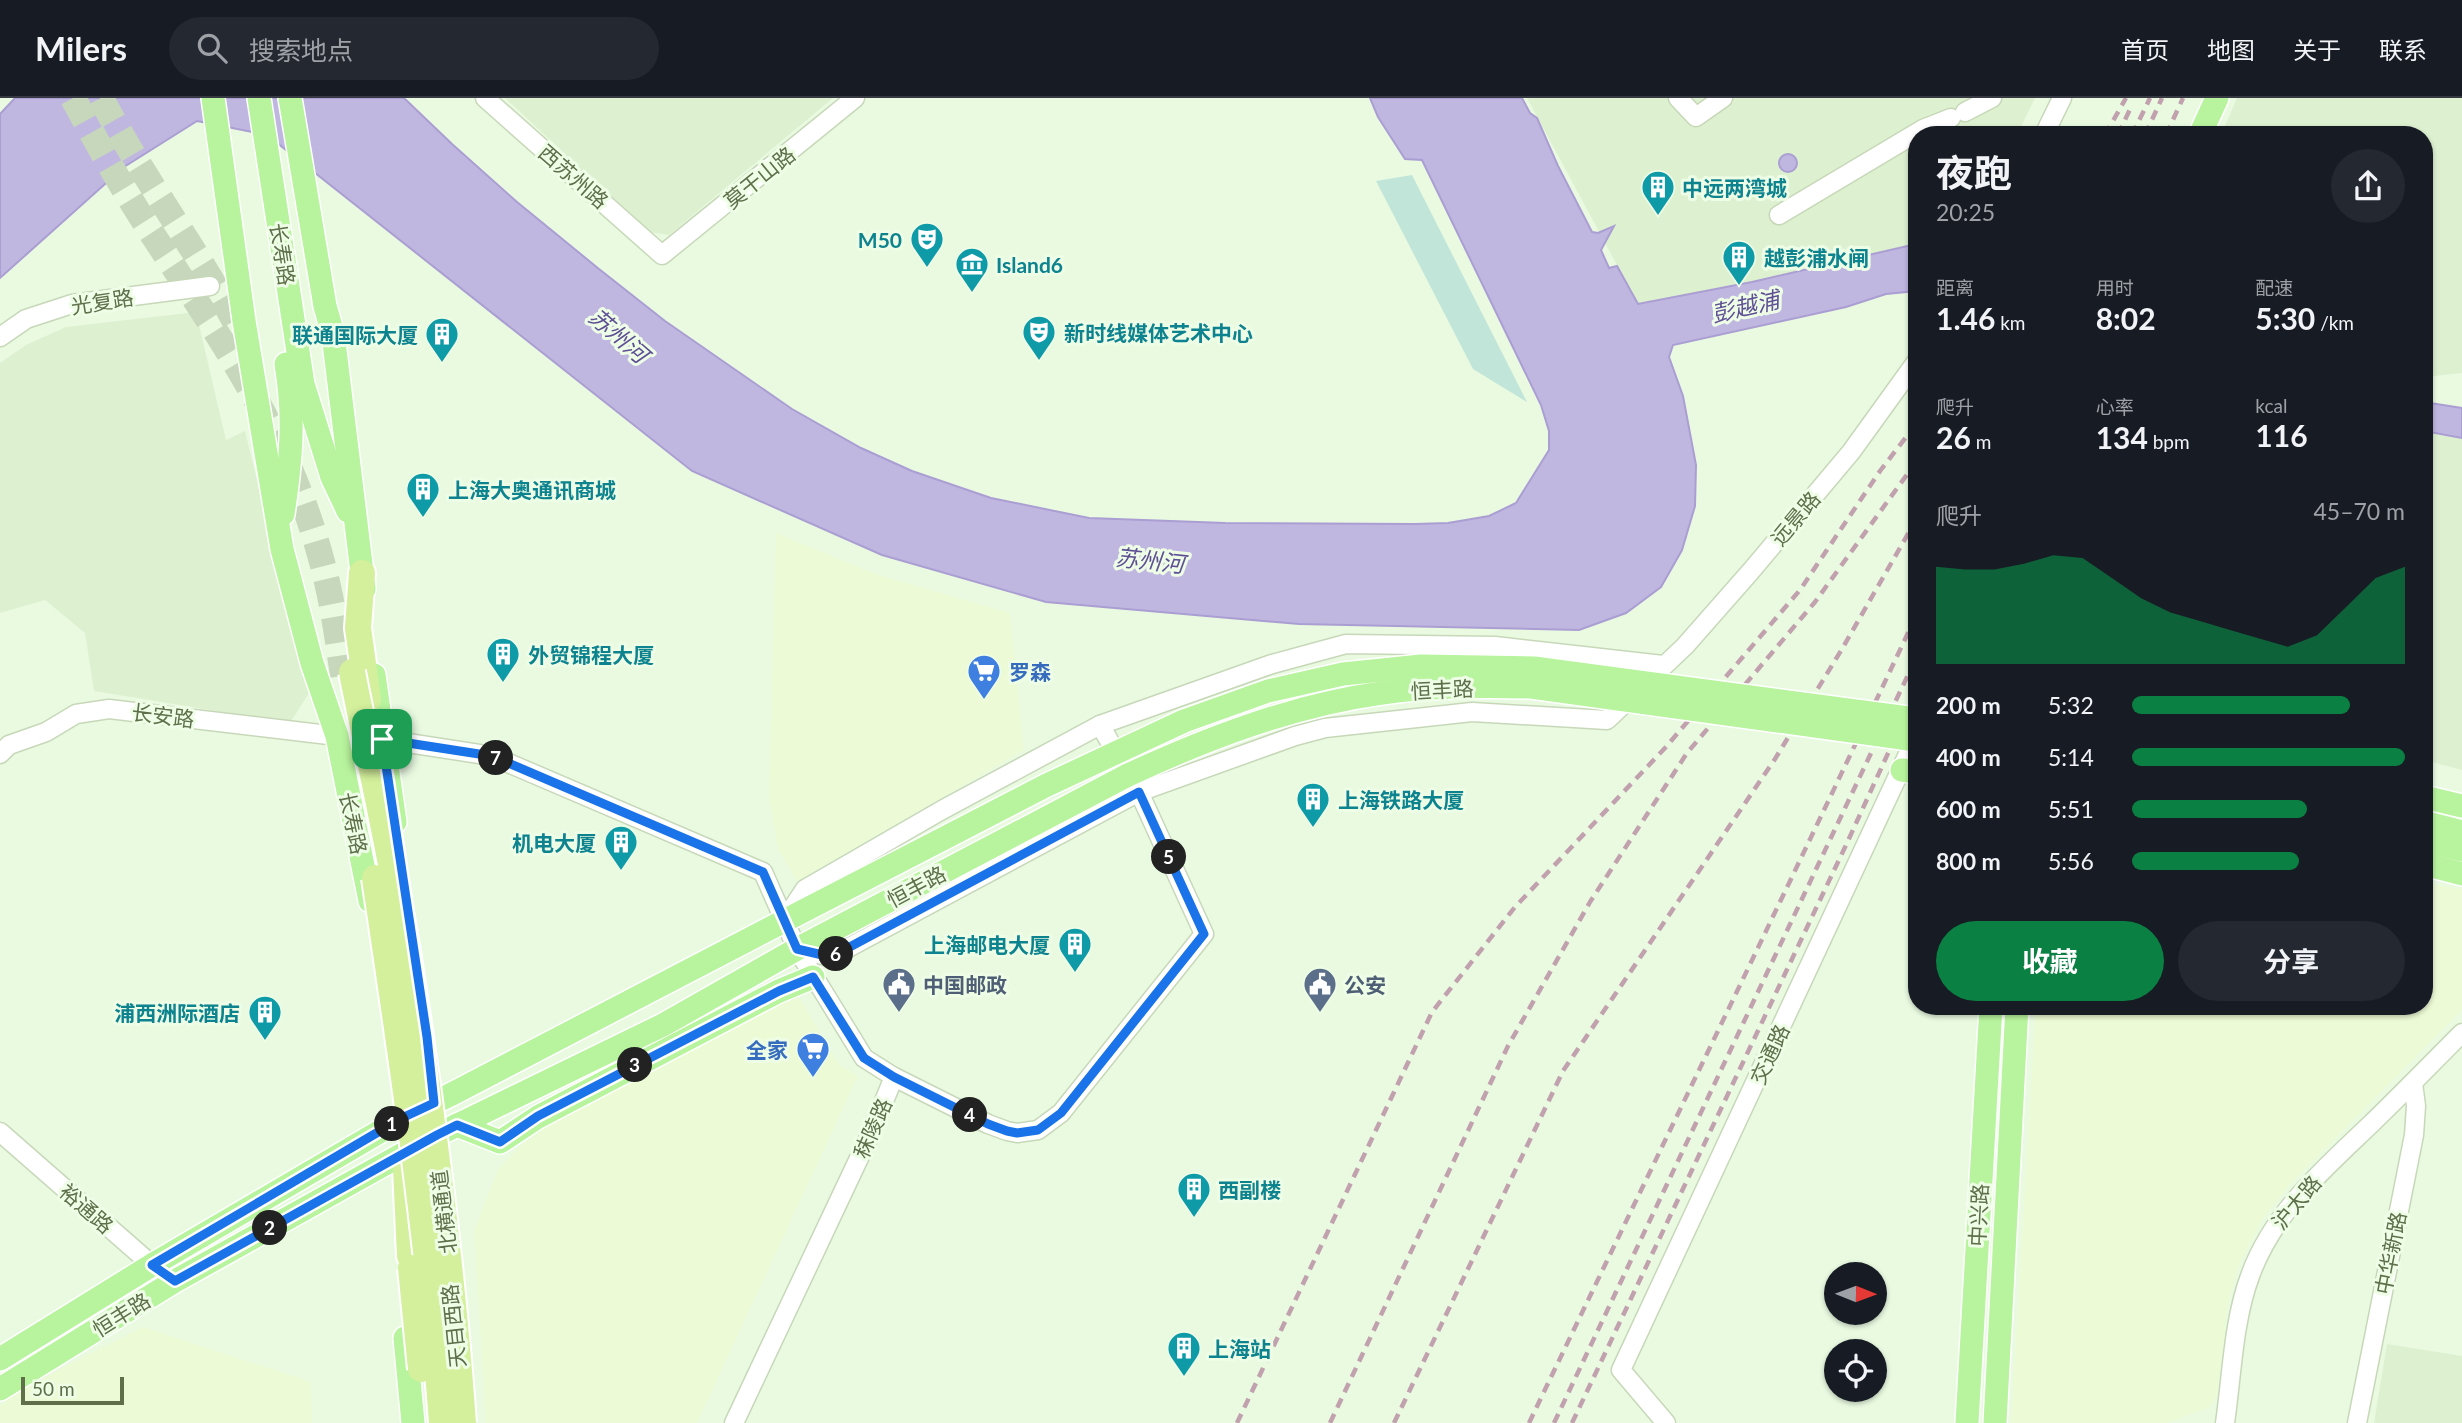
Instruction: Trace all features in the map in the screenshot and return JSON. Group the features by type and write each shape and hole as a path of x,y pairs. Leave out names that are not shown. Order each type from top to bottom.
{"highway":[{"path":"362,573 358,628 376,729 375,788"},
{"name":"北横通道","path":"442,1423 422,1200 360,776 348,674 375,788 409,962 442,1197 456,1321 463,1423"},
{"path":"405,1152 410,1256 428,1423"}],"main road":[{"name":"长寿路","path":"213,98 244,321 280,534 312,663 337,736 375,927 395,1050 402,1118"},
{"name":"长寿路","path":"243,98 296,385 332,477 356,527"},
{"name":"长寿路","path":"259,98 296,385 292,449 280,534"},
{"name":"长寿路","path":"289,98 325,306 333,334 362,573"},
{"path":"2204,126 2217,98"},
{"name":"恒丰路","path":"0,1359 152,1265 402,1118 1047,785 1184,721 1268,691 1343,674 1421,666 1534,668 1908,718"},
{"name":"恒丰路","path":"0,1389 175,1281 405,1152 663,1025 797,949 1157,761 1257,724 1343,699 1419,689 1531,687 1908,738"},
{"name":"长寿路","path":"376,729 427,1037 434,1103"},
{"path":"2433,799 2462,806"},
{"path":"2433,824 2462,832"},
{"path":"2433,843 2462,850"},
{"path":"2433,866 2462,874"},
{"path":"447,1130 500,1142 538,1116 779,991 813,977"},
{"path":"698,1005 712,1026"},
{"name":"中兴路","path":"1967,1423 1990,1015"},
{"name":"中兴路","path":"1995,1423 2017,1015"},
{"name":"天目西路","path":"434,1103 447,1130 438,1172 463,1423"},
{"path":"402,1118 418,1253 428,1423"},
{"path":"405,1152 399,1256 413,1423"}],"street":[{"name":"西苏州路","path":"485,98 662,254"},
{"name":"莫干山路","path":"662,254 855,98"},
{"path":"1678,98 1696,117 1723,98"},
{"path":"1932,126 1992,98"},
{"path":"2048,126 2062,98"},
{"path":"1779,215 1908,139"},
{"name":"光复路","path":"0,337 26,319 72,304 210,286"},
{"name":"远景路","path":"797,949 831,957 1139,792 1257,748 1325,728 1472,712 1607,720 1685,646 1751,571 1852,452 1908,373"},
{"path":"784,921 805,888 1100,724 1272,664 1346,644 1495,646 1664,665"},
{"name":"长安路","path":"3,746 46,732 76,713 109,709 337,736"},
{"name":"秣陵路","path":"734,1423 869,1137 894,1077 1007,1131 1017,1133 1038,1130 1061,1113 1204,934 1139,792 1100,724"},
{"path":"376,729 492,756 763,872 797,949 864,1058 894,1077"},
{"name":"交通路","path":"1666,1423 1621,1370 1908,773"},
{"name":"沪太路","path":"2225,1423 2239,1316 2249,1278 2264,1244 2280,1218 2307,1186 2462,1033"},
{"name":"中华新路","path":"2357,1423 2414,1135 2416,1106 2413,1083"},
{"name":"裕通路","path":"0,1132 152,1265 175,1281"}],"shaded area":[{"path":"505,98 833,98 669,235 649,232"},
{"name":"中远两湾城","path":"1527,98 2035,98 2021,126 1908,126 1908,245 1858,259 1638,304"},
{"path":"2237,98 2462,98 2462,373 2433,376 2433,126 2225,126"},
{"path":"1412,175 1527,402 1473,369 1376,181"},
{"path":"196,312 226,440 245,431 309,693 290,723 94,691 85,633 45,600 0,613 0,363 26,345 66,327"},
{"path":"2433,433 2462,438 2462,770 2433,762"},
{"path":"776,533 875,574 1010,613 1024,750 797,881 778,849 769,798"},
{"path":"2433,884 2462,889 2462,1010 2294,1180 2264,1216 2240,1262 2228,1303 2217,1395 2210,1407 2167,1423 2011,1423 2035,1015 2433,1015"},
{"path":"788,994 800,999 839,1065 858,1076 697,1423 486,1423 474,1231 498,1170 522,1145 556,1118"},
{"path":"143,1327 311,1382 312,1423 0,1423 0,1406 19,1390"},
{"path":"2387,1344 2462,1356 2462,1423 2374,1423"}],"water":[{"path":"15,98 404,98 517,202 599,269 665,321 792,409 861,448 912,471 991,498 1089,518 1225,523 1448,523 1489,516 1516,503 1549,450 1549,431 1541,405 1422,160 1405,159 1378,117 1370,98 1522,98 1530,113 1537,118 1592,232 1598,233 1614,226 1601,250 1609,268 1617,266 1638,304 1752,282 1908,246 1908,292 1886,294 1846,307 1673,345 1669,357 1683,396 1696,465 1695,506 1682,550 1661,587 1626,613 1579,630 1299,624 1046,602 882,555 692,471 267,135 197,121 124,167 0,278 0,114"},
{"path":"1788,154 1794,157 1797,163 1794,169 1788,172 1782,169 1779,163 1782,157"},
{"path":"2433,403 2462,408 2462,438 2433,433"}],"tunnel":[{"path":"73,98 106,159 247,383 285,459 314,534 331,602 343,676"},
{"path":"101,98 136,160 212,281 246,343"}],"railway":[{"path":"2110,126 2126,98"},
{"path":"2136,126 2150,98"},
{"path":"2149,126 2162,98"},
{"path":"2170,126 2183,98"},
{"path":"2122,126 2131,107"},
{"path":"1237,1423 1432,1012 1515,907 1665,748 1800,590 1880,471 1908,434"},
{"path":"1330,1423 1508,1046 1590,902 1687,753 1815,602 1908,473"},
{"path":"1394,1423 1563,1071 1775,759 1908,534"},
{"path":"1529,1423 1908,633"},
{"path":"1554,1423 1908,675"},
{"path":"1572,1423 1908,710"}],"place":[{"name":"中远两湾城","path":"1658,217"},
{"name":"M50","path":"927,269"},
{"name":"越彭浦水闸","path":"1739,287"},
{"name":"Island6","path":"972,294"},
{"name":"新时线媒体艺术中心","path":"1039,362"},
{"name":"联通国际大厦","path":"442,364"},
{"name":"上海大奥通讯商城","path":"423,519"},
{"name":"外贸锦程大厦","path":"503,684"},
{"name":"罗森","path":"984,701"},
{"name":"上海铁路大厦","path":"1313,829"},
{"name":"机电大厦","path":"621,872"},
{"name":"上海邮电大厦","path":"1075,974"},
{"name":"中国邮政","path":"899,1014"},
{"name":"公安","path":"1320,1014"},
{"name":"浦西洲际酒店","path":"265,1042"},
{"name":"全家","path":"813,1079"},
{"name":"西副楼","path":"1194,1219"},
{"name":"上海站","path":"1184,1378"}],"route":[{"path":"382,739 492,756 763,872 797,949 831,957 1139,792 1204,934 1061,1113 1038,1130 1017,1133 988,1124 894,1077 864,1058 813,977 779,991 538,1116 500,1142 457,1125 175,1281 152,1265 402,1118 434,1103 427,1037 382,739"}],"water label":[{"name":"彭越浦","path":"1745,306"},
{"name":"苏州河","path":"619,335"},
{"name":"苏州河","path":"1150,560"}]}
